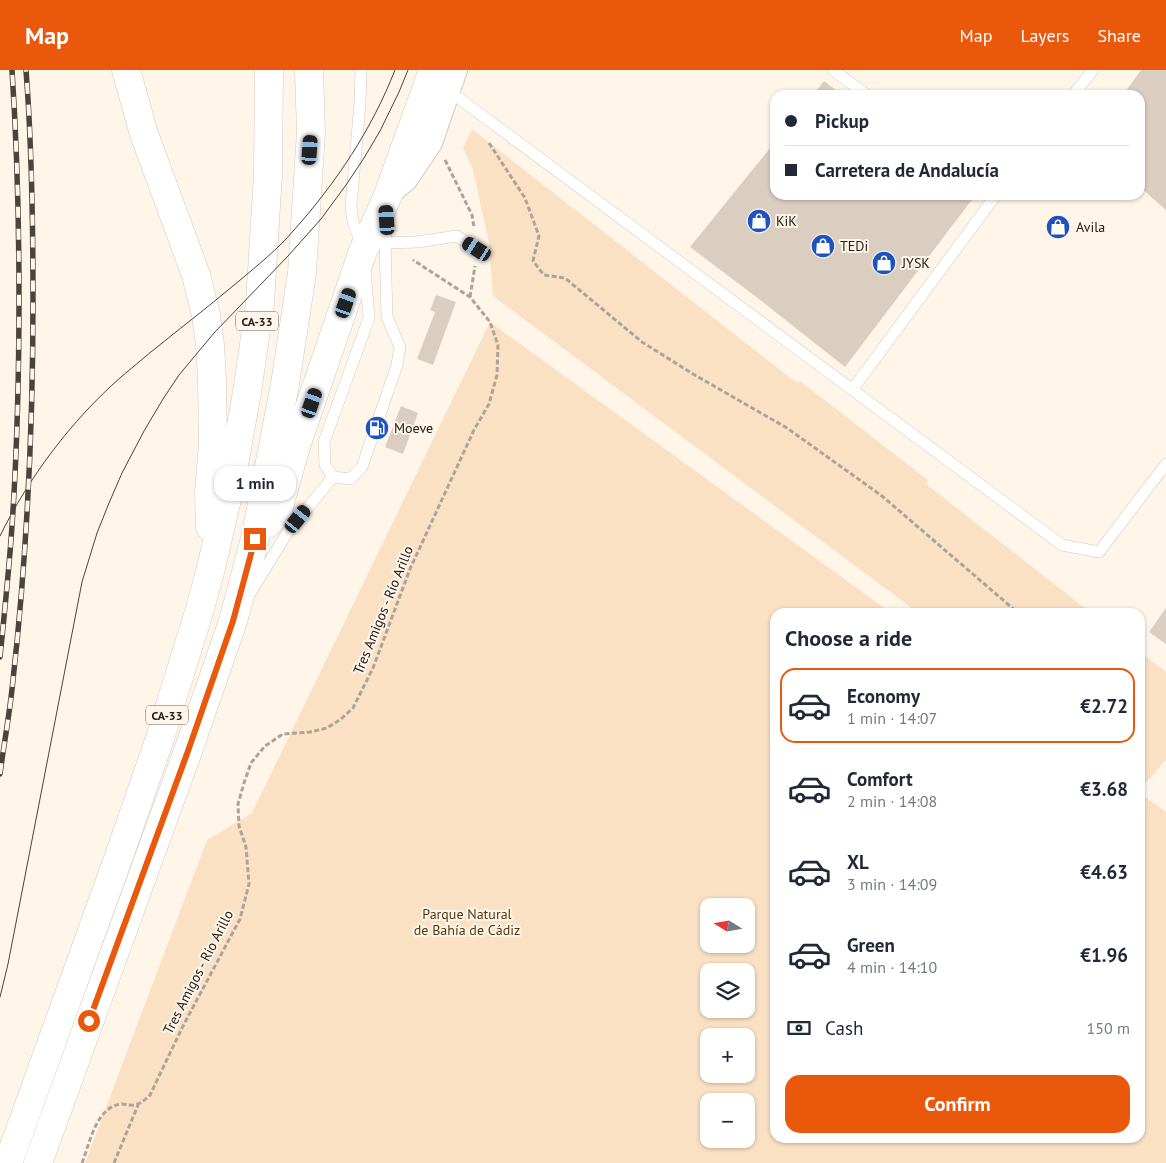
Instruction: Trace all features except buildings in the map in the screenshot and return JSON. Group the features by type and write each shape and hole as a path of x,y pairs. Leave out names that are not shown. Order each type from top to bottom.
{"highway":[{"path":"126,70 144,134 196,275 206,315 212,379 213,444 209,492 211,568"},
{"name":"CA-33","path":"8,1163 160,738 211,568 234,464 260,303 268,174 269,70"},
{"name":"CA-33","path":"38,1163 188,751 233,621 255,539 285,384 302,273 311,132 309,70"},
{"path":"255,539 278,510 296,446 374,247 387,198 446,77"}],"street":[{"path":"387,198 406,180 431,143 446,77"}],"lane":[{"path":"332,478 350,479 362,467 397,365 400,347 387,317 374,247 353,222 351,206 361,70"},
{"path":"833,70 860,90"},
{"path":"1077,90 1093,70"},
{"path":"446,77 488,120 1062,545 1099,552 1166,464"},
{"path":"852,390 992,200"},
{"path":"374,247 457,236 477,249"},
{"path":"332,478 324,465 324,442 369,318 374,247"},
{"path":"233,621 287,533 332,478"}],"path":[{"path":"488,120 488,141 525,198 532,217 538,236 533,261 544,275 564,278 642,342 693,374 787,428 866,484 1012,608"},
{"path":"434,135 472,215 477,249 470,297"},
{"name":"Tres Amigos - Río Arillo","path":"138,1104 145,1101 150,1095 183,1026 240,919 249,884 246,847 239,826 238,804 251,763 265,746 283,734 310,732 326,728 341,719 353,708 374,668 410,569 474,430 489,404 497,375 498,345 490,322 470,297 374,247"},
{"path":"82,1163 101,1116 115,1106 138,1104"},
{"path":"114,1163 138,1104"}],"green space":[{"path":"472,129 797,383 800,381 928,480 926,484 1085,608 912,608 493,296 489,243 473,170 463,148"},
{"name":"Parque Natural de Bahía de Cádiz","path":"490,322 884,608 770,608 770,1143 1145,1143 1145,797 1166,812 1166,1163 85,1163 207,840 252,813"},
{"path":"1145,656 1166,672 1166,760 1146,783"}],"tram line":[{"path":"0,536 11,514 38,471 85,412 121,377 268,257 288,237 352,155 386,92 395,70"},
{"path":"0,997 82,582 97,533 122,473 144,431 179,375 214,333 321,219 346,185 380,131 408,70"}],"railway":[{"path":"0,657 13,510 18,388 18,212 12,70"},
{"path":"0,774 18,633 30,443 33,348 33,242 26,70"}],"place":[{"name":"KiK","path":"759,221"},
{"name":"Avila","path":"1058,227"},
{"name":"TEDi","path":"823,246"},
{"name":"JYSK","path":"884,263"},
{"name":"Moeve","path":"377,428"}],"route":[{"path":"89,1021 188,751 233,621 255,539"}]}
